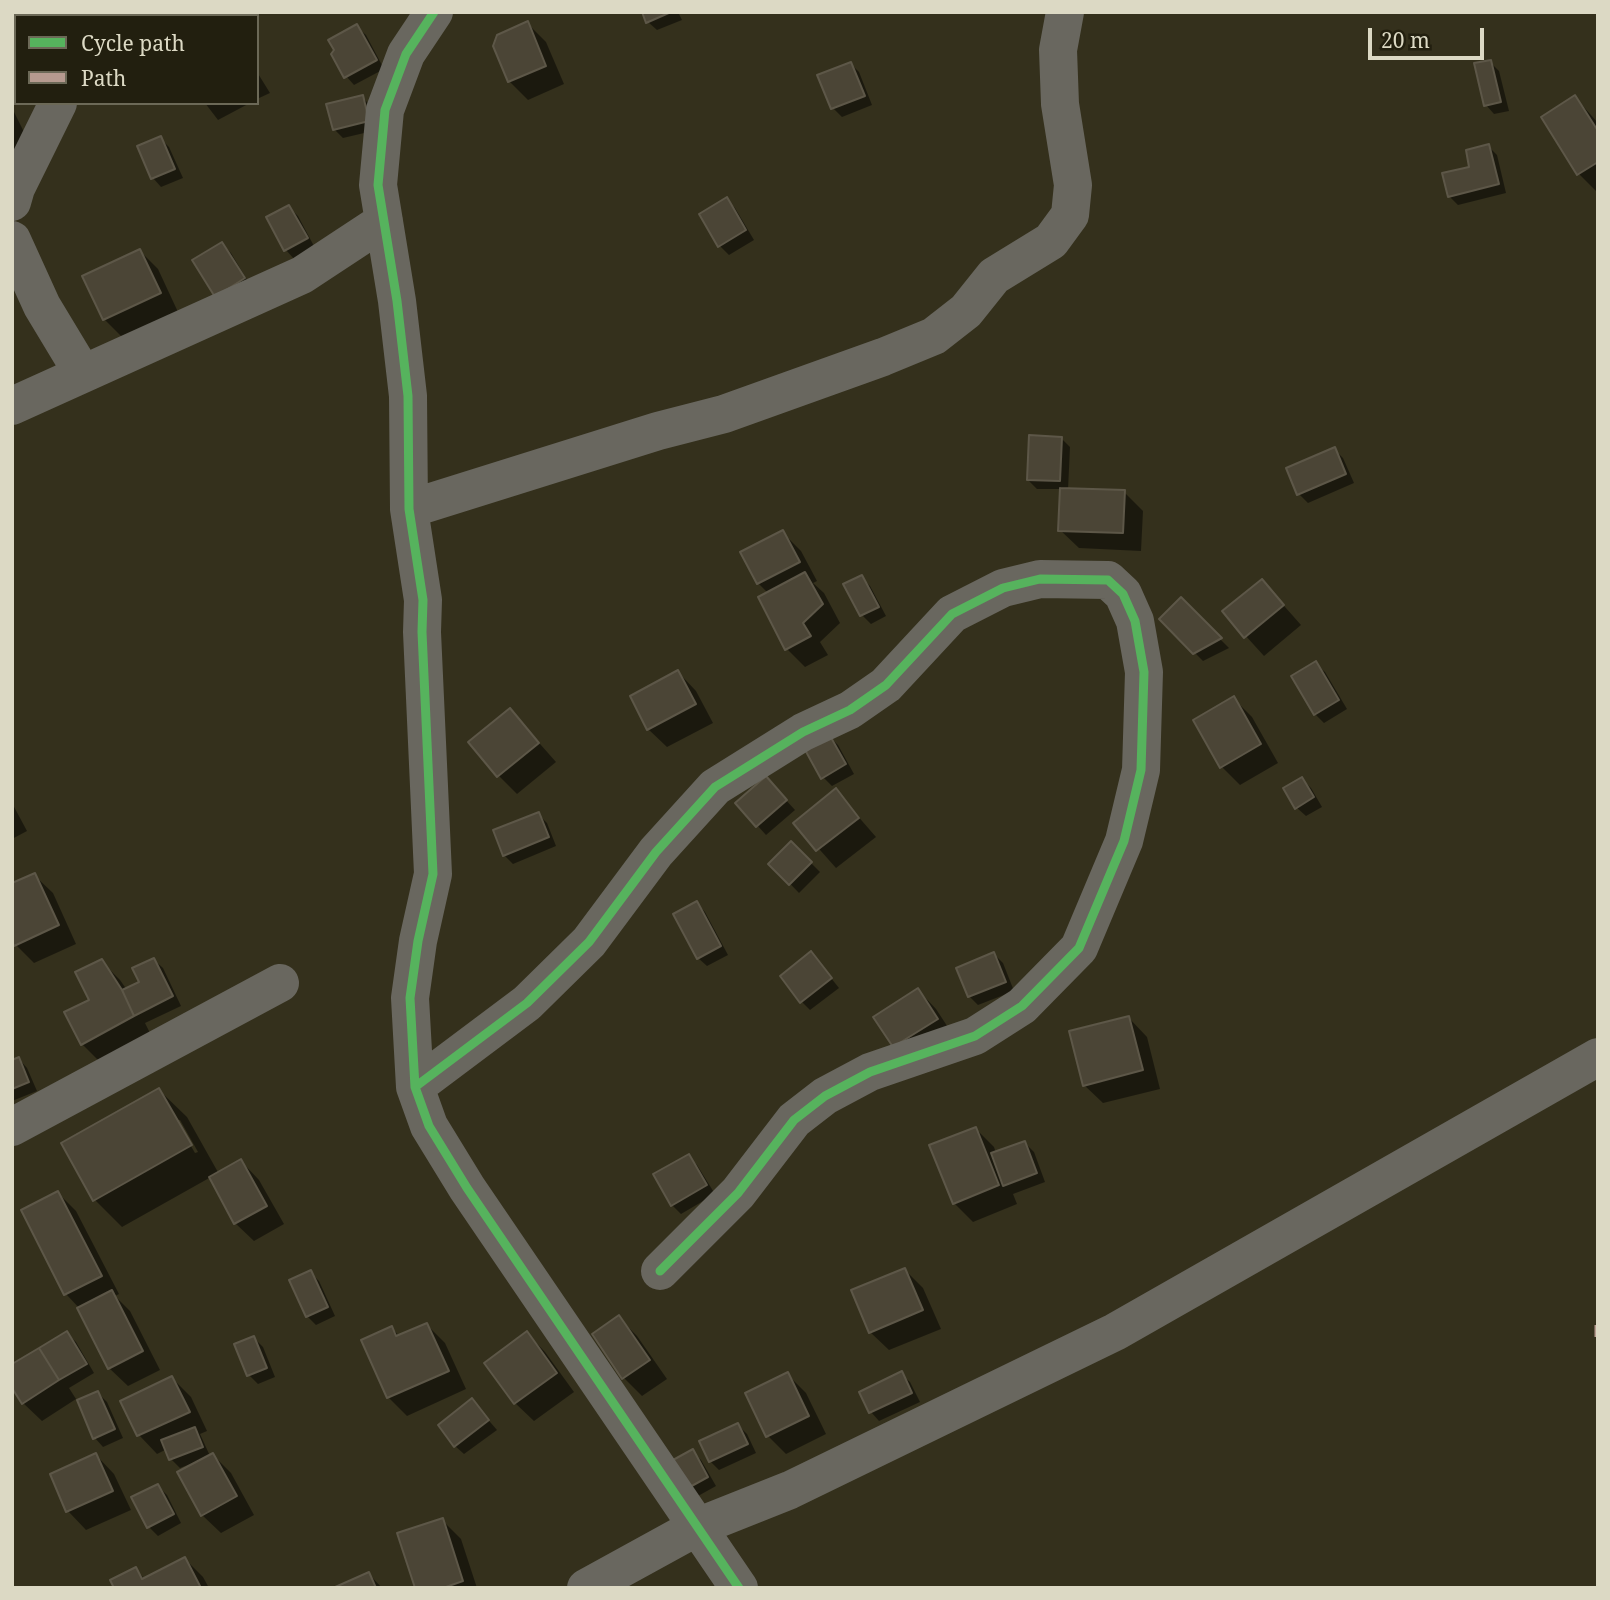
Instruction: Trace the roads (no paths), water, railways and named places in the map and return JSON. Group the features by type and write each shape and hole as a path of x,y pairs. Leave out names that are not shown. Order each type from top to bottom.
{"street":[{"path":"434,12 406,54 385,110 378,185 408,396 410,509 423,600 422,632 433,874 418,941 410,998 415,1087 429,1126 467,1188 739,1588"},
{"path":"410,509 658,431 724,414 934,336 966,311 993,276 1051,241 1070,215 1073,185 1060,104 1058,50 1065,12"},
{"path":"12,202 16,188 57,105"},
{"path":"12,407 302,275 384,221"},
{"path":"12,240 42,306 83,374"},
{"path":"415,1087 527,1003 589,942 656,852 715,787 803,732 850,710 886,685 952,614 1003,588 1040,579 1108,580 1123,594 1135,621 1144,672 1141,770 1124,842 1079,948 1022,1006 975,1036 870,1072 825,1097 794,1120 738,1193 660,1271"},
{"path":"12,1127 280,983"},
{"path":"586,1588 697,1527 790,1490 1115,1332 1598,1056"}]}
